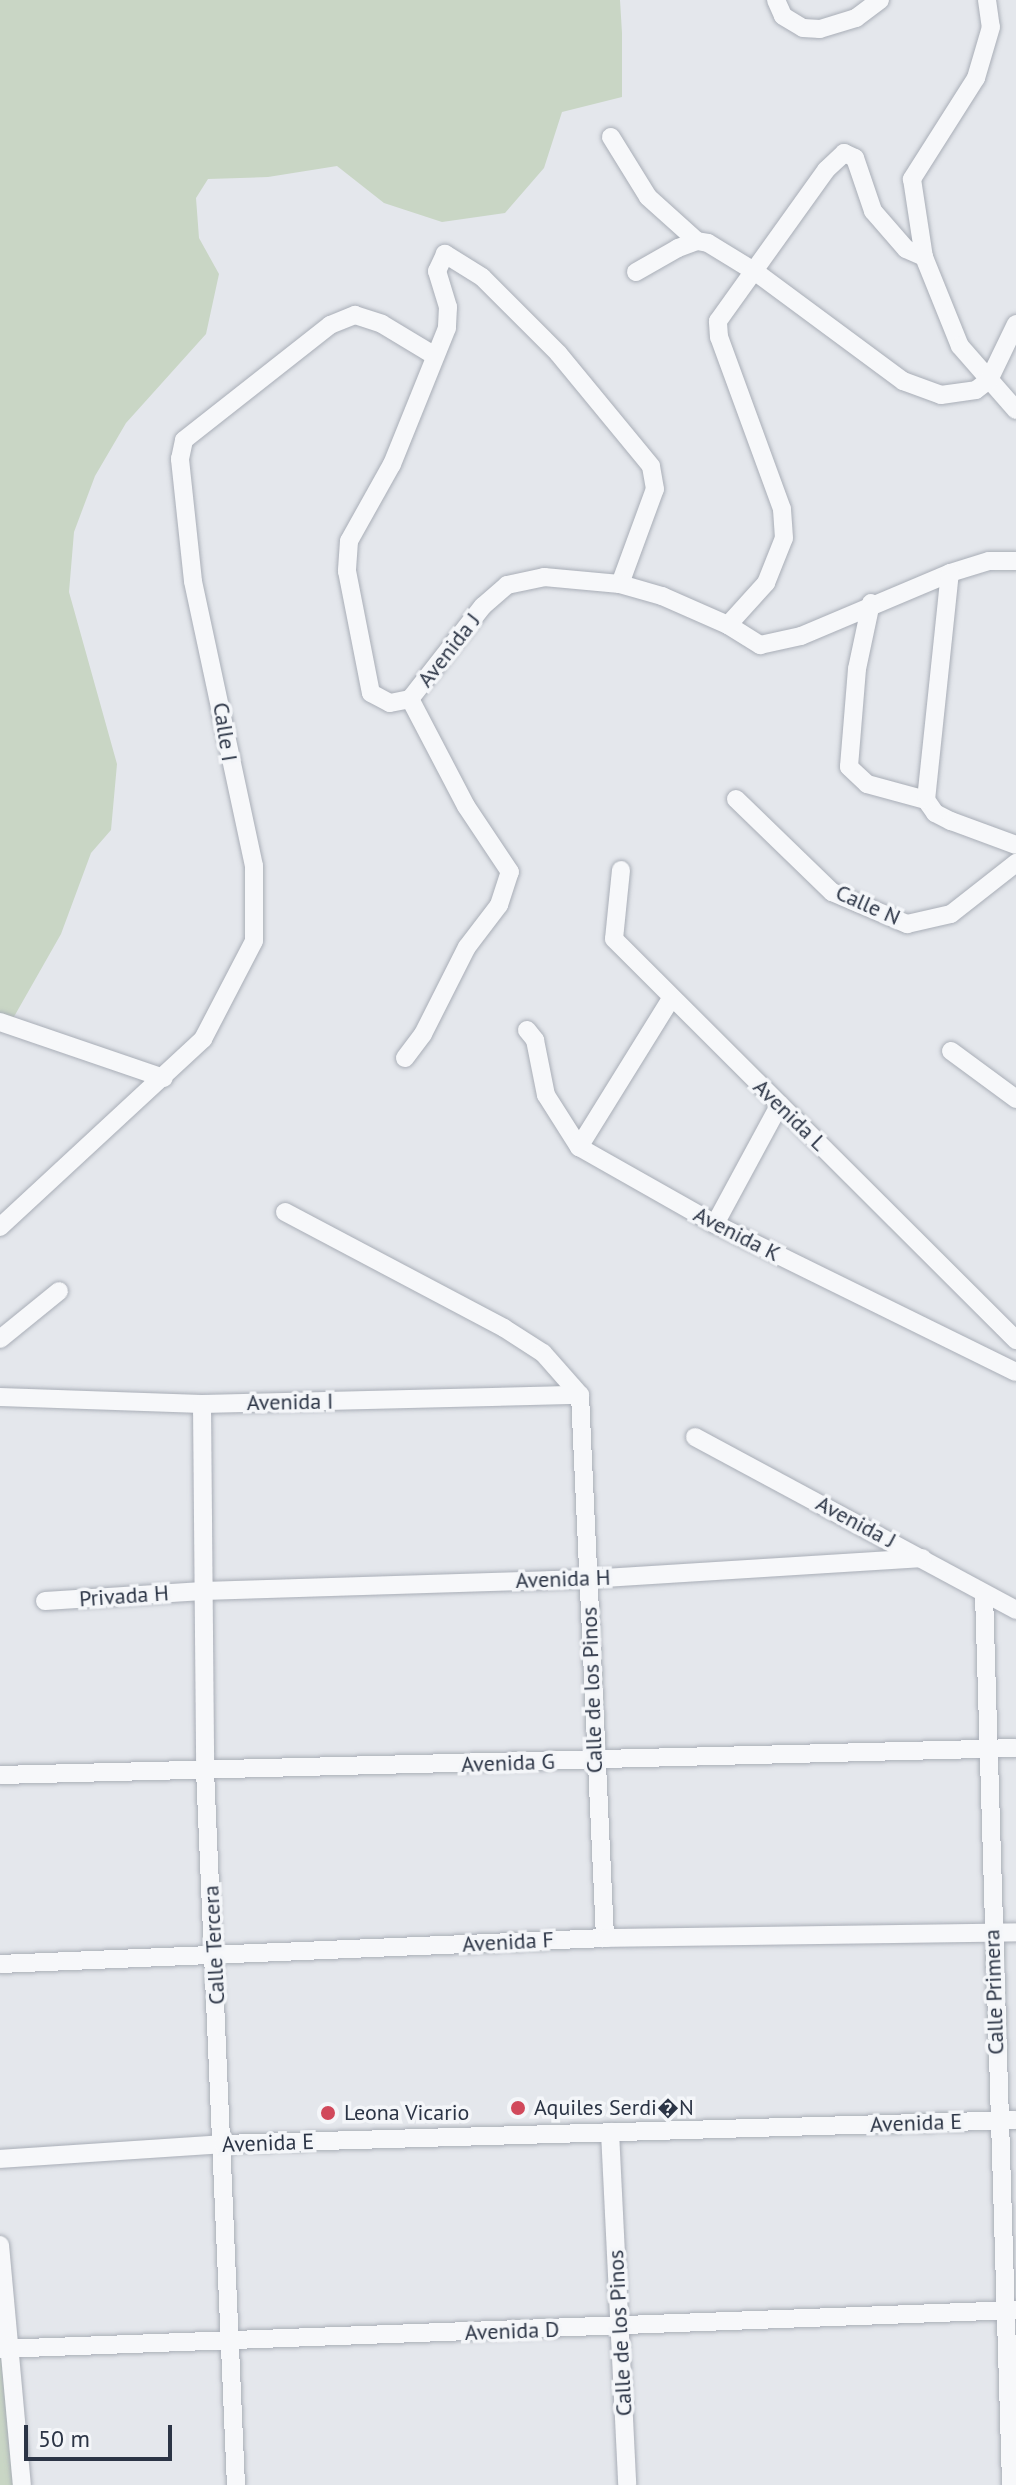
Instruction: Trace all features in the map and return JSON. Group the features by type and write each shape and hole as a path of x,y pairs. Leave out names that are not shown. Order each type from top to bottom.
{"street":[{"path":"776,0 783,16 803,28 820,29 856,18 880,0"},
{"path":"987,0 991,27 976,78 912,179 924,257 960,346 1016,410"},
{"path":"611,137 648,197 697,241 757,273 903,381 941,395 976,390 989,380 1016,324"},
{"path":"728,625 766,583 784,538 782,509 719,337 718,321 757,273 826,170 844,153 855,158 873,211 906,249 924,257"},
{"path":"636,272 697,241"},
{"name":"Avenida J","path":"620,584 655,489 651,466 558,353 482,277 445,254 437,271 448,307 447,328 392,464 349,541 347,571 367,685 390,703 410,699 483,606 507,585 544,577 620,584 728,625 760,645 773,644 871,603"},
{"name":"Calle I","path":"0,1227 164,1078 221,1013 254,941 254,866 191,568 180,459 184,440 330,325 355,315 382,324 435,356"},
{"path":"1016,561 989,561 871,603 857,669 849,767 856,777 926,800 935,813 1016,845"},
{"path":"926,800 950,573"},
{"path":"405,1058 423,1034 467,947 499,905 510,872 466,806 410,699"},
{"name":"Calle N","path":"736,799 832,892 907,924 951,914 1016,863"},
{"name":"Avenida L","path":"621,870 614,939 670,1000 780,1104 1016,1340"},
{"path":"579,1147 670,1000"},
{"path":"0,1022 164,1078"},
{"name":"Avenida K","path":"527,1030 535,1040 546,1095 579,1147 715,1224 1016,1372"},
{"path":"951,1051 1016,1099"},
{"path":"715,1224 780,1104"},
{"path":"285,1212 504,1328 543,1353 580,1395"},
{"path":"0,1339 59,1291"},
{"name":"Avenida I","path":"0,1397 202,1404 580,1395"},
{"name":"Calle de los Pinos","path":"580,1395 594,1760 605,1938"},
{"name":"Calle Tercera","path":"202,1404 205,1770 236,2485"},
{"name":"Avenida J","path":"695,1437 1016,1610"},
{"name":"Avenida H","path":"203,1591 589,1579 922,1558"},
{"name":"Privada H","path":"45,1601 203,1591"},
{"name":"Calle Primera","path":"984,1594 992,1933 1007,2121 1011,2485"},
{"name":"Avenida G","path":"0,1775 1016,1748"},
{"name":"Avenida F","path":"0,1964 605,1938 1016,1932"},
{"name":"Avenida E","path":"0,2159 223,2144 1007,2121"},
{"name":"Calle de los Pinos","path":"610,2132 627,2485"},
{"path":"0,2245 4,2348 22,2485"},
{"name":"Avenida D","path":"4,2348 230,2343 1010,2310"}],"green space":[{"path":"0,0 620,0 622,33 622,97 562,112 544,168 505,213 442,222 384,203 337,166 268,177 208,179 196,198 199,238 219,274 206,334 126,423 95,476 74,532 69,592 117,764 111,830 91,853 61,934 11,1022 0,1021"},
{"path":"0,2245 16,2485 0,2485"}],"place":[{"name":"Aquiles Serdi�N","path":"518,2108"},
{"name":"Leona Vicario","path":"328,2113"}]}
